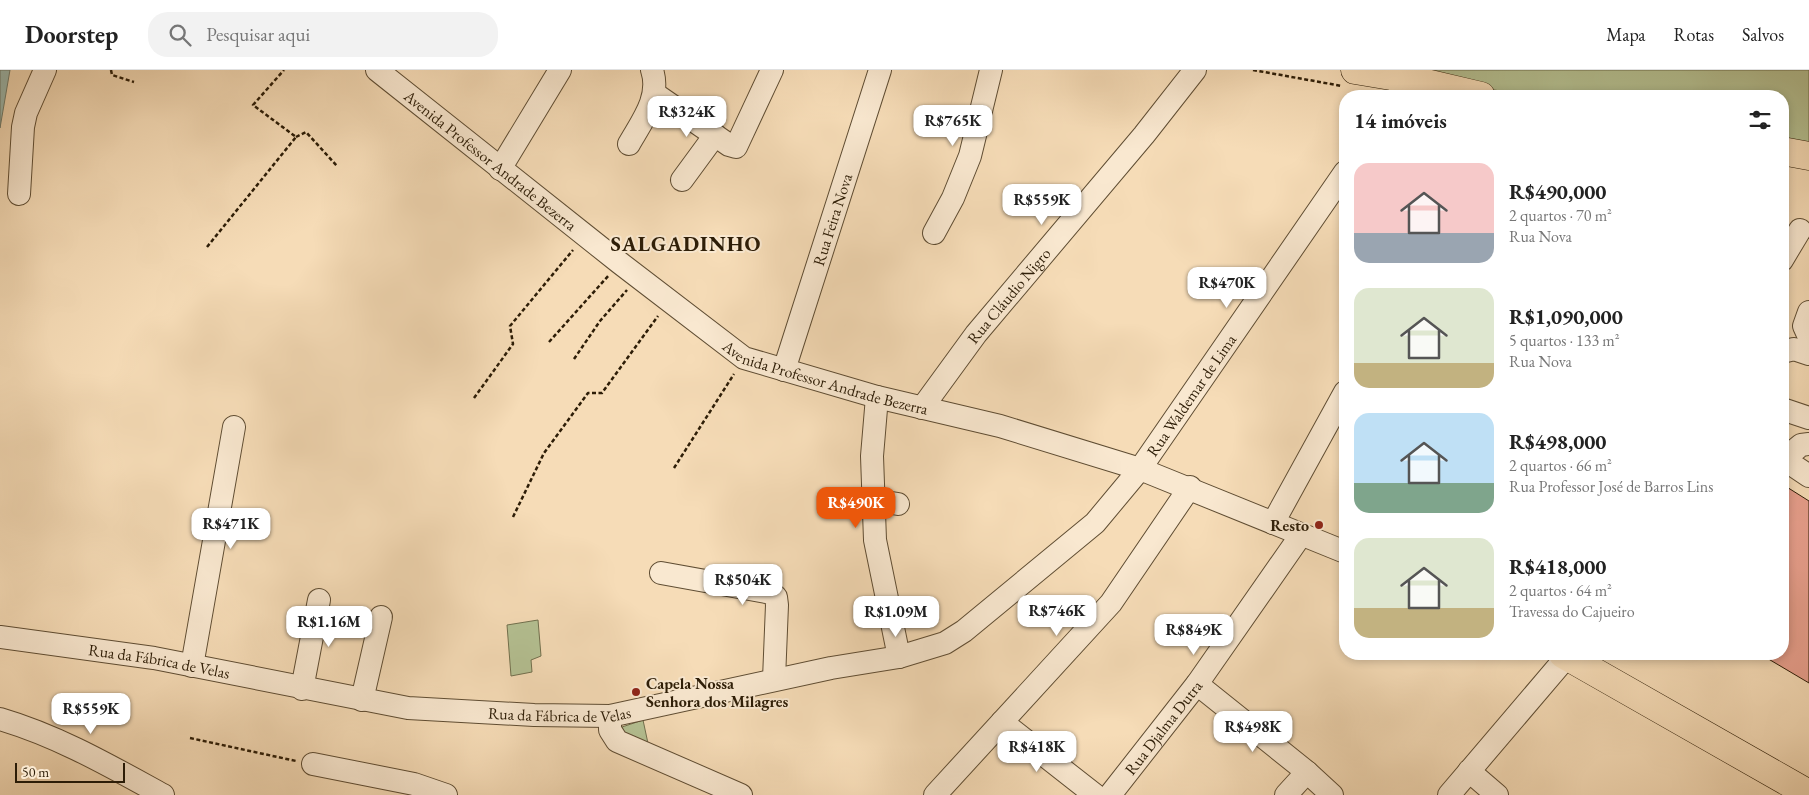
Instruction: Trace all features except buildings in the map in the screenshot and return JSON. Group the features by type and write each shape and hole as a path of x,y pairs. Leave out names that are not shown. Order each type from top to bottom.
{"main road":[{"path":"1351,79 1424,90"},
{"path":"1576,660 1809,794"}],"street":[{"path":"19,194 22,127 26,113 45,70"},
{"name":"Avenida Professor Andrade Bezerra","path":"377,70 500,169 744,358 877,397 1000,426 1140,469 1190,487 1339,550"},
{"path":"500,169 560,70"},
{"path":"628,144 655,94 655,79 652,70"},
{"path":"655,94 735,148 738,146 772,70"},
{"name":"Rua Feira Nova","path":"784,370 880,70"},
{"path":"934,234 953,198 970,156 991,70"},
{"name":"Rua Cláudio Nigro","path":"922,408 976,334 1144,135 1195,70"},
{"path":"682,180 715,135"},
{"name":"Rua Waldemar de Lima","path":"1140,469 1339,181"},
{"path":"1789,248 1800,230"},
{"path":"1809,312 1804,326 1809,336"},
{"path":"1789,350 1794,349 1809,354"},
{"path":"877,397 872,456 875,540 899,657"},
{"path":"1273,523 1339,403"},
{"path":"1789,411 1809,418"},
{"path":"192,666 234,427"},
{"path":"1797,451 1809,476"},
{"name":"Rua da Fábrica de Velas","path":"0,637 154,658 302,689 408,708 534,715 610,716 774,679 899,657 945,643 964,631 1095,523 1140,469"},
{"path":"935,795 1111,603 1190,487"},
{"path":"873,500 898,504"},
{"name":"Rua Djalma Dutra","path":"1110,795 1197,684 1301,535"},
{"path":"661,573 772,593 776,597 777,605 774,679"},
{"path":"302,689 319,600"},
{"path":"362,700 381,618"},
{"path":"1450,795 1561,660"},
{"path":"1197,684 1307,772 1332,795"},
{"path":"610,716 610,730 617,741 741,795"},
{"path":"0,719 25,726 65,743 163,795"},
{"path":"1002,722 1094,795"},
{"path":"312,764 414,784 446,795"},
{"path":"1469,771 1497,795"},
{"path":"1286,795 1307,772"}],"path":[{"path":"111,70 112,75 134,82"},
{"path":"284,70 253,105 296,137"},
{"path":"1253,70 1351,79"},
{"path":"207,247 296,137 306,132 337,166"},
{"path":"474,398 513,344 510,326 586,235"},
{"path":"549,342 620,263"},
{"path":"574,360 600,322 639,276"},
{"path":"512,516 544,453 588,393 602,393 669,301"},
{"path":"674,468 744,358"},
{"path":"190,738 312,764"}],"green space":[{"path":"1379,70 1809,70 1809,153 1789,149 1789,90 1494,90"},
{"path":"538,620 541,656 531,660 532,672 511,676 507,625"},
{"path":"643,720 649,748 631,745 622,727"}],"water":[{"path":"0,70 10,70 0,128"}],"place":[{"name":"Resto","path":"1319,525"},
{"name":"Capela Nossa Senhora dos Milagres","path":"636,692"}],"district":[{"name":"SALGADINHO","path":"686,244"}]}
